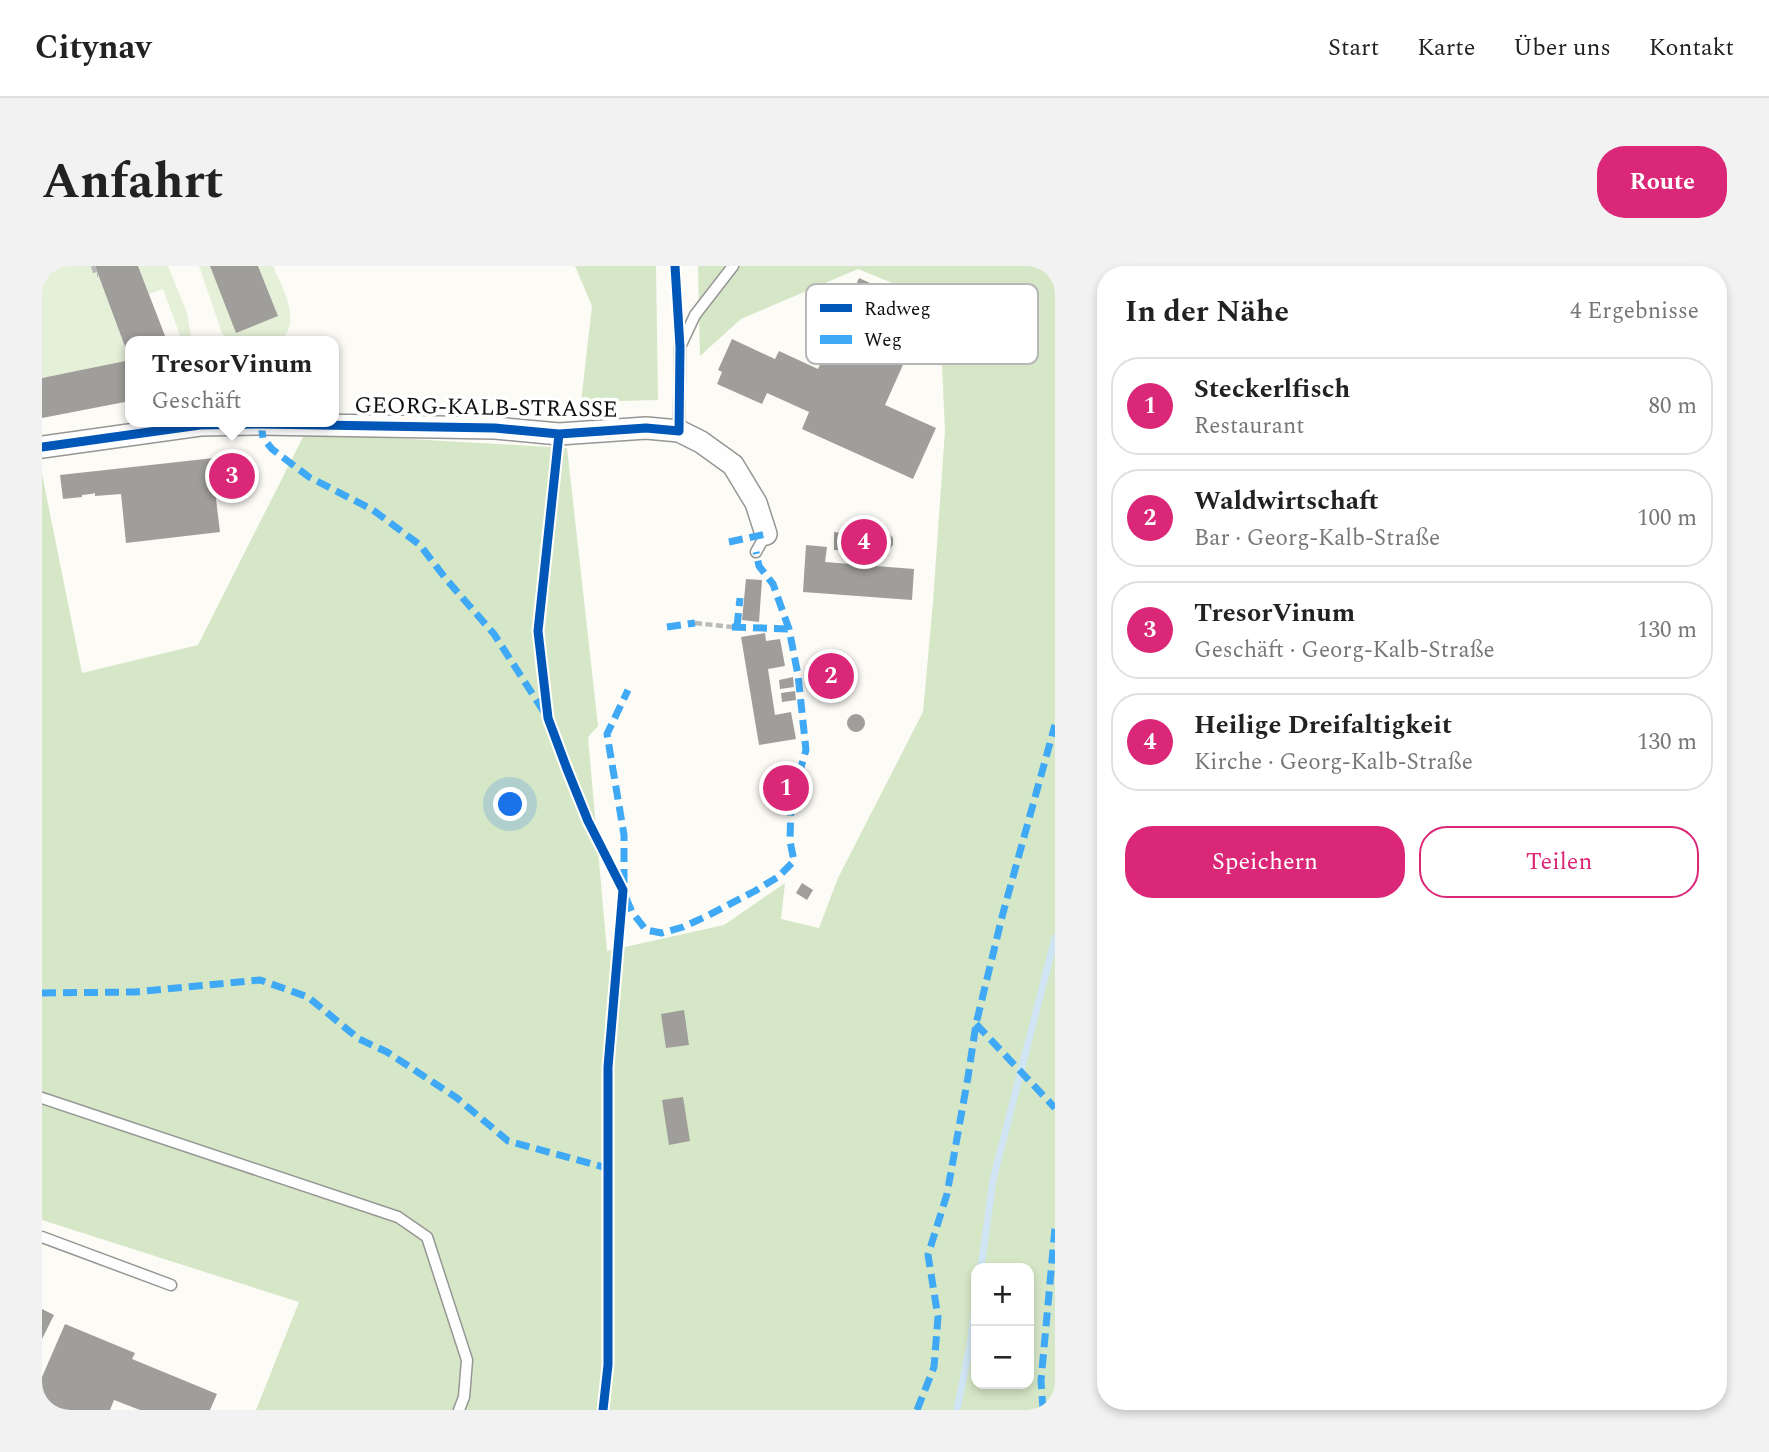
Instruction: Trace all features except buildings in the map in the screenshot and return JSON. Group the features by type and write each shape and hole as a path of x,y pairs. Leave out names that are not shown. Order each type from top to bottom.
{"street":[{"name":"GEORG-KALB-STRASSE","path":"339,425 495,428 559,434 646,428 679,431 701,442 733,466 756,503 761,543"},
{"name":"GEORG-KALB-STRASSE","path":"42,447 197,427"}],"lane":[{"path":"679,431 680,347 695,315 733,266"},
{"path":"42,1098 398,1217 427,1237 467,1360 464,1397 459,1410"},
{"path":"42,1237 171,1285"}],"path":[{"path":"93,266 98,275"},
{"path":"695,623 732,627"}],"green space":[{"path":"42,266 95,266 125,347 125,361 42,378"},
{"path":"138,266 168,266 187,313 191,336 180,336 163,289 149,294"},
{"path":"199,266 210,266 237,332 278,316 258,266 273,266 288,304 290,324 287,333 284,336 224,336"},
{"path":"575,266 656,266 658,400 581,402 592,306"},
{"path":"698,266 1055,266 1055,1410 256,1410 299,1302 42,1220 42,474 82,673 198,645 305,433 567,448 598,726 588,737 607,951 724,925 785,883 781,919 819,928 838,878 923,712 945,430 942,364 1038,364 1038,284 895,284 858,269 823,284 806,284 806,291 741,319 700,356"}],"waterway":[{"path":"982,1263 993,1180 1055,938"},
{"path":"957,1410 973,1326"}],"marked path":[{"path":"261,427 263,438 272,449 309,477 373,510 420,545 494,634 544,712"},
{"path":"729,542 766,534"},
{"path":"626,898 632,912 646,930 662,933 683,927 755,891 778,877 794,861 790,841 791,802 806,750 798,675 789,629 773,584 759,566 756,552"},
{"path":"737,627 740,598"},
{"path":"667,627 695,623"},
{"path":"732,627 789,629"},
{"path":"624,883 624,835 607,734 628,690"},
{"path":"917,1410 934,1367 938,1317 928,1255 947,1194 976,1024 1003,913 1055,725"},
{"path":"42,993 135,992 260,980 308,997 359,1039 387,1052 457,1098 508,1141 607,1168"},
{"path":"976,1024 1055,1108"},
{"path":"1043,1410 1041,1381 1055,1228"}],"cycle path":[{"path":"339,425 495,428 559,434 646,428 679,431 680,347 675,266"},
{"path":"42,447 186,427"},
{"path":"559,434 538,631 548,718 588,821 623,890 608,1067 608,1365 603,1410"}],"place":[{"name":"TresorVinum","path":"232,476"},
{"name":"Heilige Dreifaltigkeit","path":"864,542"},
{"name":"Waldwirtschaft","path":"831,676"},
{"name":"Steckerlfisch","path":"786,788"}]}
